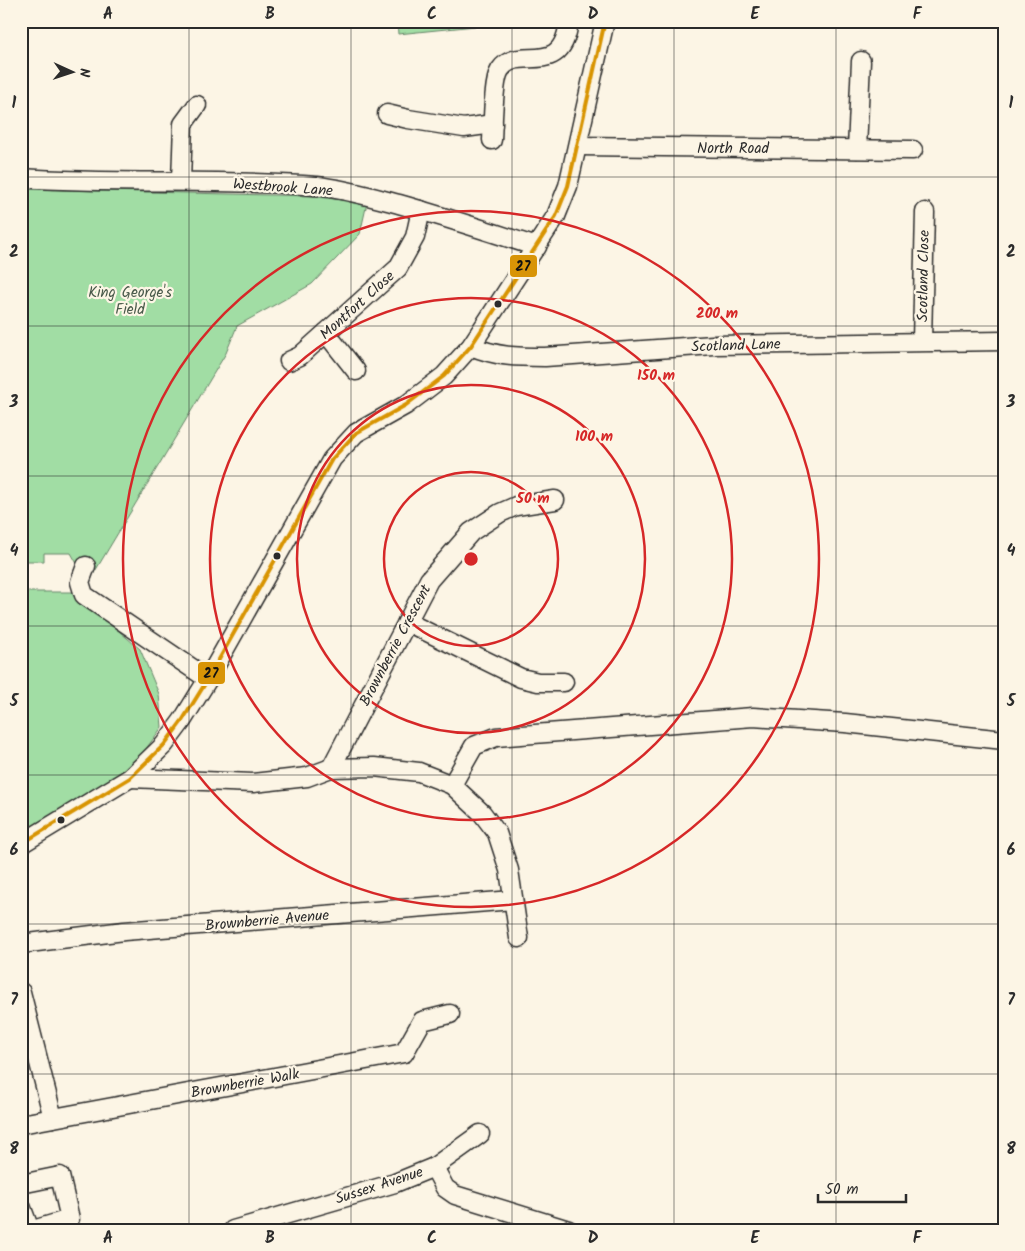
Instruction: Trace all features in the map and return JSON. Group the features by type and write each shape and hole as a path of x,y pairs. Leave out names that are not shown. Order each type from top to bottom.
{"street":[{"path":"387,114 492,132 498,72 508,61 520,58 540,59 554,54 564,42 569,21"},
{"path":"21,844 130,778 164,745 182,721 208,679 332,459 356,433 406,405 444,376 471,346 556,216 568,186 605,21"},
{"path":"857,149 862,61"},
{"path":"180,181 183,124 196,105"},
{"name":"North Road","path":"578,146 913,150"},
{"name":"Westbrook Lane","path":"21,178 55,181 180,181 319,186 370,196 421,210 537,247"},
{"name":"Montfort Close","path":"289,361 300,356 398,268 415,237 421,210"},
{"name":"Scotland Close","path":"922,341 925,212"},
{"path":"326,332 355,372"},
{"name":"Scotland Lane","path":"471,346 489,353 520,357 545,357 713,345 1004,341"},
{"name":"Brownberrie Crescent","path":"332,768 429,580 471,532 500,513 516,506 555,500"},
{"path":"86,566 80,582 84,595 208,679"},
{"path":"407,622 521,678 538,682 564,682"},
{"path":"452,785 474,746 496,737 753,717 844,723 1004,740"},
{"path":"130,778 253,783 307,777 332,768 374,767 419,772 452,785 482,813 497,833 509,870 519,938"},
{"name":"Brownberrie Avenue","path":"21,944 124,931 513,900"},
{"path":"21,992 53,1118"},
{"name":"Brownberrie Walk","path":"21,1124 404,1053 422,1022 450,1014"},
{"path":"434,1167 480,1134"},
{"name":"Sussex Avenue","path":"233,1230 395,1183 434,1167 445,1188 455,1195 569,1230"},
{"path":"21,1184 60,1176 70,1219 31,1230 21,1206"}],"green space":[{"path":"397,21 524,21 398,34"},
{"name":"King George's Field","path":"21,189 310,196 367,203 360,234 312,284 237,326 226,353 88,583 71,553 44,553 44,561 21,561"},
{"path":"21,592 73,592 140,649 159,694 162,727 137,761 105,784 29,828 21,816"}],"transit line":[{"name":"27","path":"21,844 130,778 164,745 182,721 208,679 332,459 356,433 406,405 444,376 471,346 556,216 568,186 605,21"}]}
